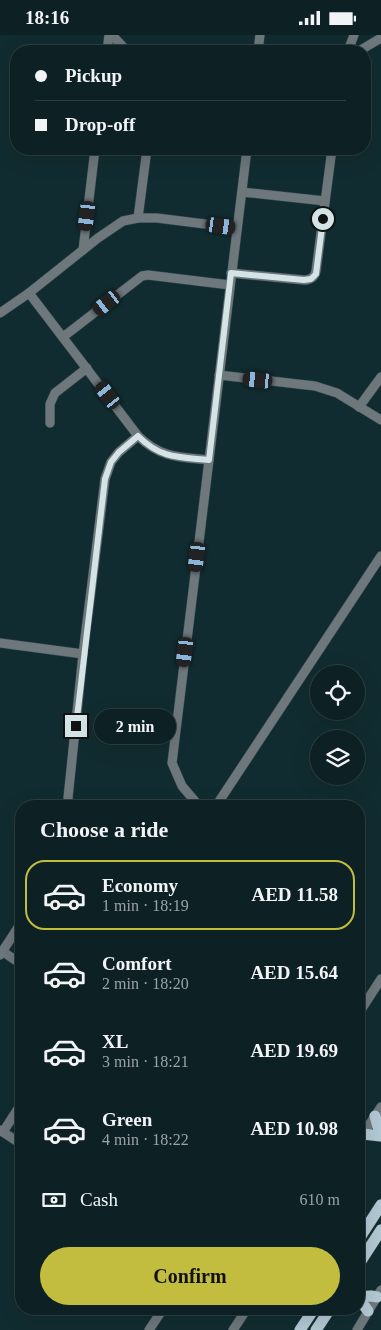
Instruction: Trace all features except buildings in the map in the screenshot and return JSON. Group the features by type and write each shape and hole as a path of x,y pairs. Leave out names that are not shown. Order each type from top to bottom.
{"main road":[{"path":"365,1136 381,1134 378,1127 378,1111"},
{"path":"365,1230 381,1205"},
{"path":"365,1255 381,1230"},
{"path":"365,1296 379,1293"},
{"path":"365,1307 368,1311"},
{"path":"301,1328 306,1315"},
{"path":"301,1328 310,1315"},
{"path":"316,1330 326,1315"},
{"path":"324,1330 333,1315"}],"street":[{"path":"111,35 121,45"},
{"path":"369,45 381,38"},
{"path":"82,250 94,155"},
{"path":"138,218 146,155"},
{"path":"194,800 182,786 172,763 246,155"},
{"path":"231,273 304,280 311,279 316,274 331,155"},
{"path":"242,192 325,201"},
{"path":"0,313 123,221 138,218 157,218 237,229"},
{"path":"63,337 142,276 148,275 230,285"},
{"path":"29,293 138,436 151,447 168,455 209,460"},
{"path":"50,423 50,404 55,393 87,368"},
{"path":"219,375 316,386 337,393 381,420"},
{"path":"360,407 381,377"},
{"path":"68,800 83,654 105,479 111,462 119,452 138,436"},
{"path":"220,800 381,556"},
{"path":"0,643 83,654"},
{"path":"15,932 1,953 15,961"},
{"path":"365,1004 381,979"},
{"path":"365,1131 378,1111"},
{"path":"15,1112 1,1131 15,1140"},
{"path":"357,1330 379,1293"},
{"path":"149,1330 159,1315"},
{"path":"233,1330 243,1315"}],"route":[{"path":"76,726 105,479 111,462 119,452 138,436 156,450 168,455 209,460 231,273 304,280 311,279 316,274 323,219"}]}
